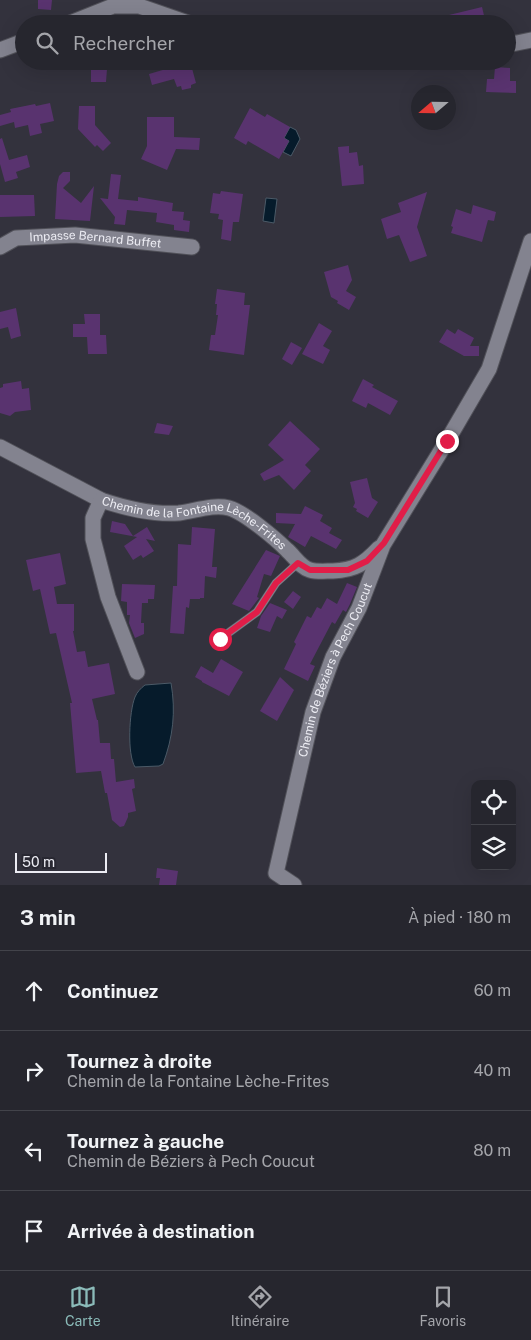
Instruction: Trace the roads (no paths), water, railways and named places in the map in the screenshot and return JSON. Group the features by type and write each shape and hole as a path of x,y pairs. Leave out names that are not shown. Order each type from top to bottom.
{"street":[{"path":"90,15 113,6 139,6 165,15"},
{"path":"516,43 531,40"},
{"path":"0,50 15,44"},
{"name":"Impasse Bernard Buffet","path":"0,247 16,238 76,234 192,247"},
{"name":"Chemin de Béziers à Pech Coucut","path":"294,885 276,873 313,712 334,657 360,608 383,545 489,369 531,242"},
{"name":"Chemin de la Fontaine Lèche-Frites","path":"0,447 100,500 112,504 156,513 180,513 200,508 228,508 246,517 288,551 298,563 310,570 348,570 367,561 383,545"},
{"path":"100,500 93,518 93,539 108,597 137,672"}],"lane":[{"path":"220,639 257,612 276,583 298,563"}],"water":[{"path":"290,127 296,130 300,139 291,156 283,152 289,141 284,138"},
{"path":"266,198 277,199 274,223 263,221"},
{"path":"171,683 173,724 163,764 159,766 135,767 132,761 130,733 131,712 135,697 145,685"}]}
